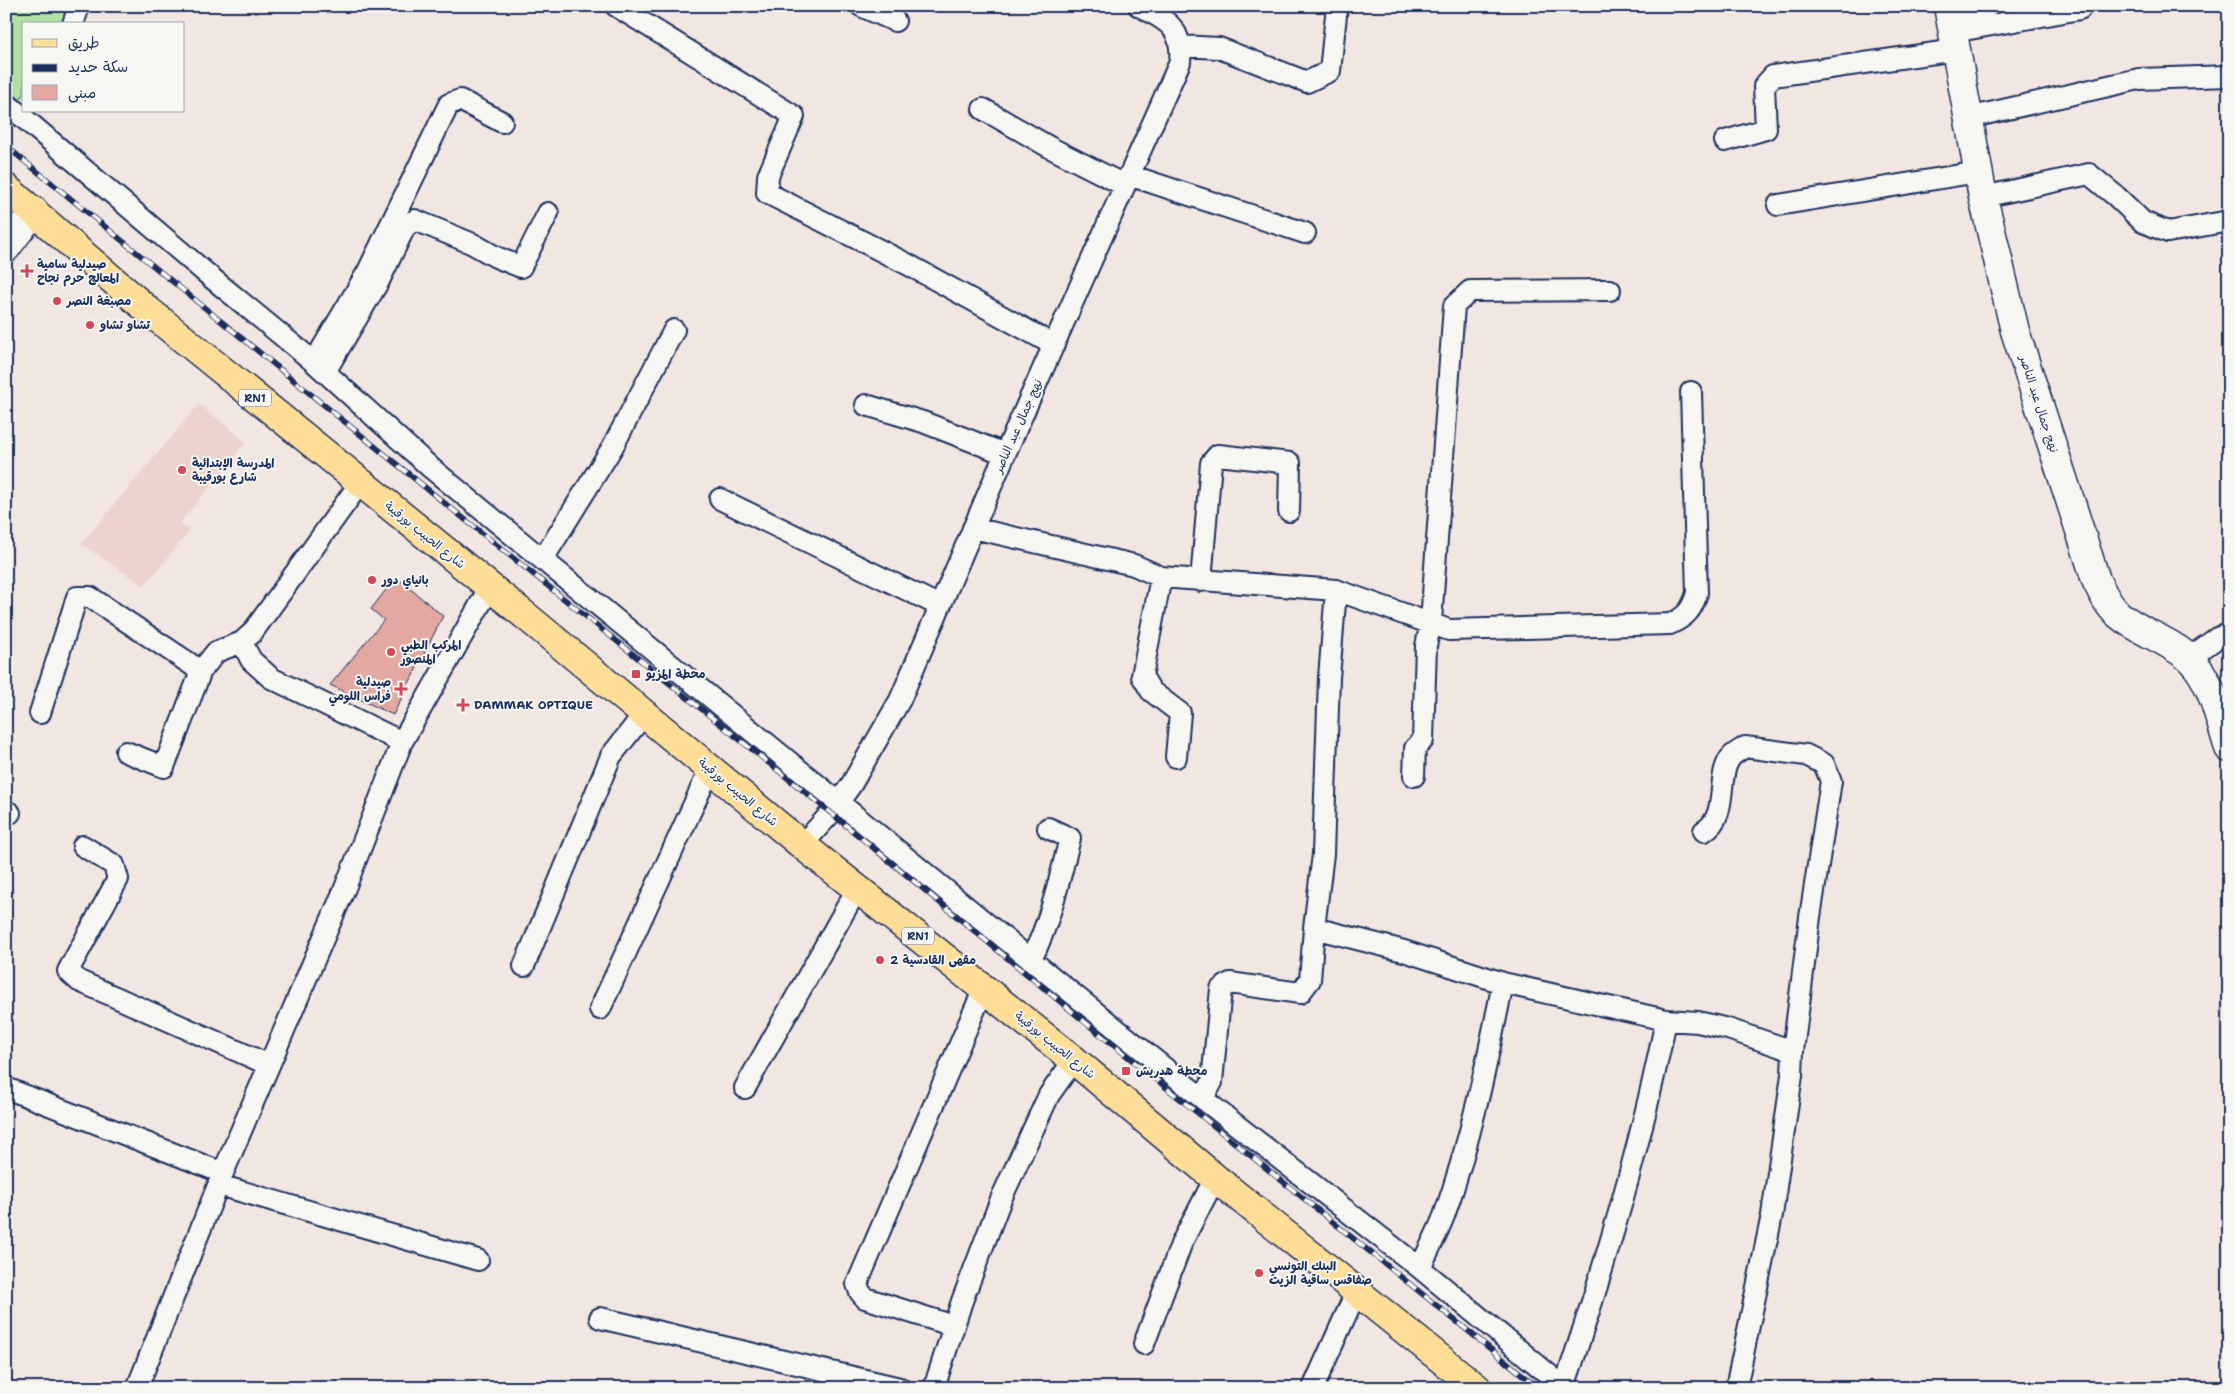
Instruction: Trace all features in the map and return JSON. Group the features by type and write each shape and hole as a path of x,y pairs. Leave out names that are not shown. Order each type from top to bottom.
{"main road":[{"name":"شارع الحبيب بورقيبة","path":"6,188 150,312 490,587 802,845 1074,1060 1215,1178 1477,1388"}],"street":[{"path":"74,22 79,6"},
{"path":"616,6 794,116 768,176 767,193 907,264 1054,345"},
{"path":"861,6 895,21"},
{"path":"1150,9 1168,22 1181,46 1219,48 1307,82 1330,71 1337,6"},
{"path":"1951,26 1988,6"},
{"path":"1725,141 1766,128 1764,86 1773,76 1951,26 2080,8"},
{"name":"نهج جمال عبد الناصر","path":"1951,26 1981,184 2015,332 2096,580 2106,599 2118,614 2175,647 2204,676 2229,748"},
{"name":"نهج جمال عبد الناصر","path":"802,845 851,785 900,700 1005,454 1180,62 1181,46"},
{"path":"1968,118 2139,79 2229,76"},
{"path":"319,367 449,104 460,100 502,122"},
{"path":"983,109 1051,148 1126,180 1305,233"},
{"path":"23,112 213,279 319,367 431,468 1031,960 1203,1099 1420,1268 1565,1387 1592,1304 1643,1125 1666,1020"},
{"path":"1778,205 2089,174 2143,222 2168,232 2229,221"},
{"path":"6,248 34,211"},
{"path":"319,367 379,281 405,227 415,220 473,244 496,257 521,267 548,214"},
{"path":"1414,776 1415,748 1423,740 1426,646 1431,622 1454,306 1470,291 1610,290"},
{"path":"542,559 612,448 674,330"},
{"path":"973,528 1134,565 1161,577 1336,590 1431,622 1449,630 1670,624 1684,618 1693,606 1697,593 1692,392"},
{"path":"866,405 922,422 1005,454"},
{"path":"1201,581 1211,462 1218,455 1290,463 1289,511"},
{"path":"126,752 164,767 201,671 216,652 242,642 252,633 360,483"},
{"path":"720,499 940,606"},
{"path":"1161,577 1142,676 1151,691 1180,714 1176,758"},
{"path":"137,1388 220,1179 346,888 402,742 490,587"},
{"path":"1203,1099 1212,1082 1221,989 1230,984 1300,993 1310,980 1323,854 1328,697 1336,590"},
{"path":"40,713 76,597 90,597 201,671"},
{"path":"2188,658 2217,638 2229,634"},
{"path":"242,642 251,660 271,678 402,742"},
{"path":"524,966 611,756 644,714"},
{"path":"1704,831 1711,828 1719,812 1727,766 1731,756 1745,747 1806,755 1824,764 1830,781 1808,926 1792,1074 1772,1215 1736,1388"},
{"path":"600,1009 710,769"},
{"path":"1031,960 1057,888 1070,838 1048,828"},
{"path":"84,846 114,865 118,879 68,971 79,981 269,1065"},
{"path":"746,1088 857,889"},
{"path":"1314,928 1404,951 1503,983 1666,1020 1698,1022 1728,1029 1793,1051"},
{"path":"1420,1268 1443,1218 1460,1168 1482,1085 1503,983"},
{"path":"954,1326 865,1298 857,1284 984,988"},
{"path":"934,1388 954,1326 1001,1199 1049,1095 1074,1060"},
{"path":"6,1088 220,1179 478,1260"},
{"path":"1144,1344 1182,1242 1215,1178"},
{"path":"1313,1388 1357,1290"},
{"path":"600,1318 900,1388"}],"shaded area":[{"name":"المدرسة الإبتدائية شارع بورقيبة","path":"199,404 246,442 180,523 190,531 144,586 81,544"}],"green space":[{"path":"6,6 73,6 67,22 22,22 22,96 18,103 6,92"}],"building":[{"name":"المركب الطبي المنصور","path":"396,577 443,616 393,715 330,685 384,620 371,609"}],"railway":[{"path":"6,146 437,497 831,813 1097,1032 1539,1388"}],"place":[{"name":"صيدلية سامية المعالج حرم نجاح","path":"27,271"},
{"name":"مصبغة النصر","path":"57,301"},
{"name":"تشاو تشاو","path":"90,325"},
{"name":"المدرسة الإبتدائية شارع بورقيبة","path":"182,470"},
{"name":"بانياي دور","path":"372,580"},
{"name":"المركب الطبي المنصور","path":"391,652"},
{"name":"محطة المزيو","path":"636,674"},
{"name":"صيدلية فراس اللومي","path":"401,689"},
{"name":"DAMMAK OPTIQUE","path":"463,705"},
{"name":"مقهى القادسية 2","path":"880,960"},
{"name":"محطة هدريش","path":"1126,1071"},
{"name":"البنك التونسي صفاقس ساقية الزيت","path":"1259,1273"}]}
